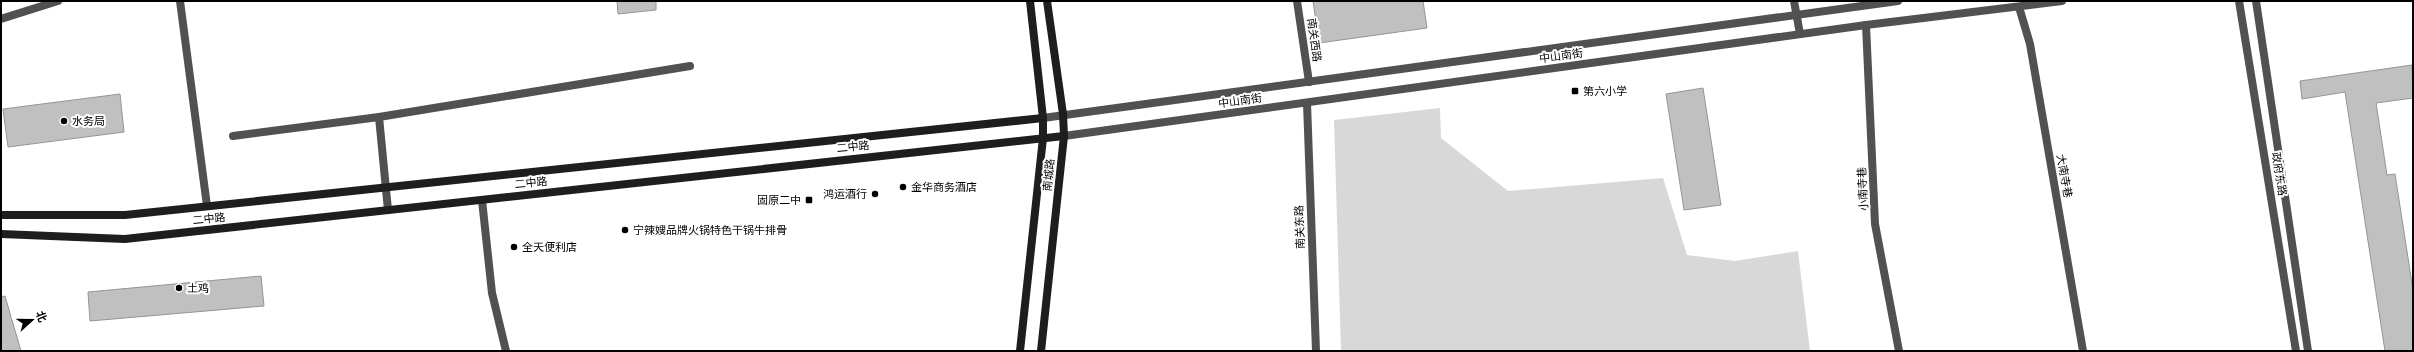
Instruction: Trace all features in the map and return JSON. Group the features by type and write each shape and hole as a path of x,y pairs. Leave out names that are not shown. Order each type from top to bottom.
{"main road":[{"name":"南城路","path":"1020,351 1043,138 1043,118 1030,1"},
{"name":"南城路","path":"1041,351 1064,136 1063,114 1055,66 1048,1"},
{"name":"二中路","path":"1,215 125,215 1043,118"},
{"name":"二中路","path":"1,234 124,239 1064,136"}],"street":[{"path":"1,19 58,1"},
{"path":"180,1 207,206"},
{"name":"南关西路","path":"1297,1 1309,82"},
{"path":"1794,1 1800,34"},
{"name":"中山南街","path":"1043,118 1063,114 1309,82 1898,1"},
{"name":"中山南街","path":"1064,136 1866,25 2062,1"},
{"name":"政府东路","path":"2239,1 2296,351"},
{"name":"政府东路","path":"2256,1 2308,351"},
{"name":"大南寺巷","path":"2019,7 2030,44 2083,351"},
{"name":"小南寺巷","path":"1866,25 1875,224 1900,351"},
{"path":"234,136 379,117 690,66"},
{"name":"南关东路","path":"1306,103 1316,351"},
{"path":"379,117 388,210"},
{"path":"482,200 492,293 506,351"}],"shaded area":[{"path":"1440,108 1441,138 1508,191 1663,178 1687,255 1735,261 1798,251 1810,351 1341,351 1334,120"}],"building":[{"path":"617,1 656,1 656,10 618,14"},
{"path":"1313,1 1423,1 1427,28 1319,43"},
{"path":"2412,65 2413,98 2376,103 2387,175 2395,174 2413,290 2413,351 2385,351 2345,92 2302,99 2300,81"},
{"path":"1703,88 1721,205 1684,210 1666,94"},
{"name":"水务局","path":"120,94 124,132 8,147 3,109"},
{"path":"261,276 264,306 90,321 88,292"},
{"path":"5,296 21,351 1,351 1,297"}],"place":[{"name":"第六小学","path":"1575,91"},
{"name":"水务局","path":"64,121"},
{"name":"金华商务酒店","path":"903,187"},
{"name":"鸿运酒行","path":"875,194"},
{"name":"固原二中","path":"809,200"},
{"name":"宁辣嫂品牌火锅特色干锅牛排骨","path":"625,230"},
{"name":"全天便利店","path":"514,247"},
{"name":"土鸡","path":"179,288"}]}
